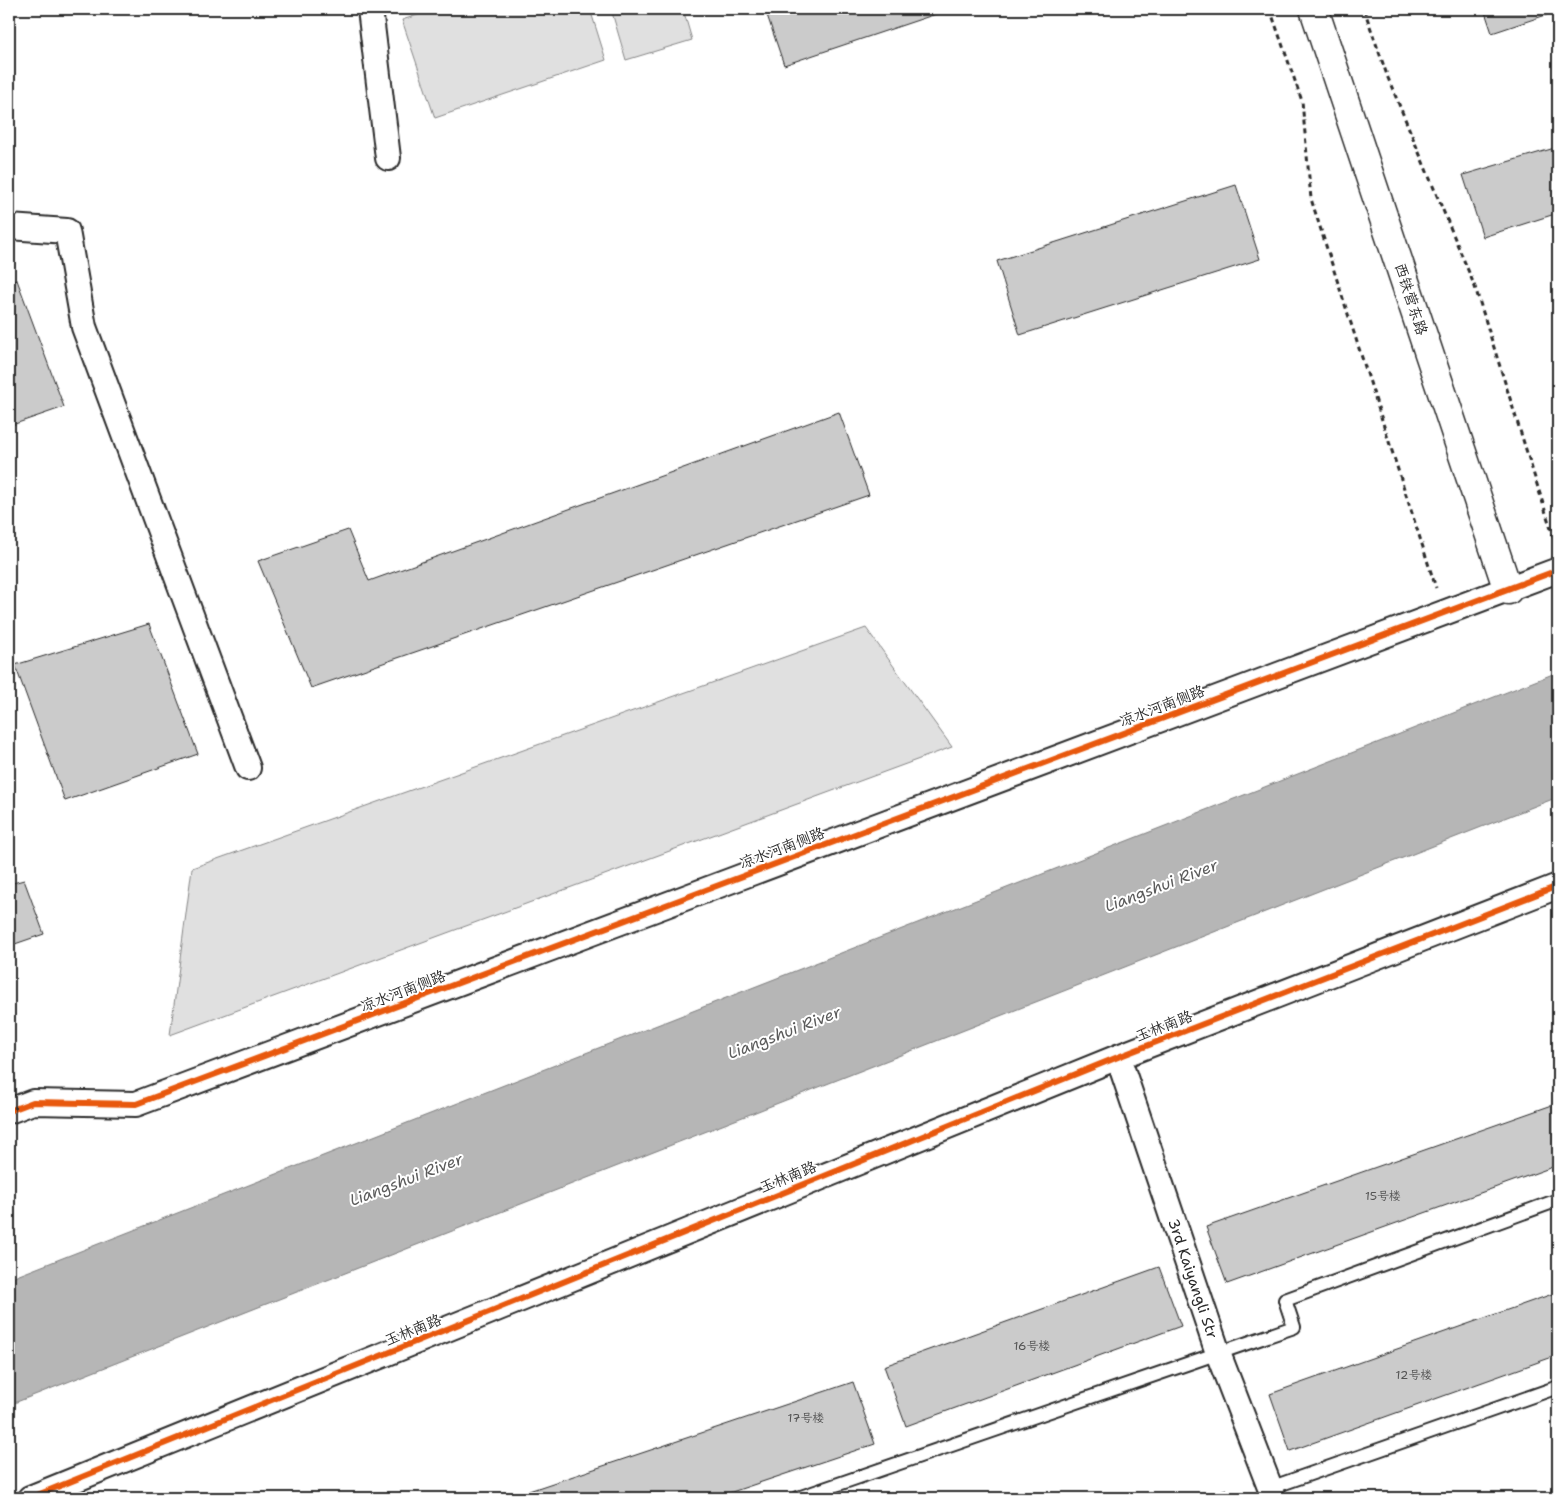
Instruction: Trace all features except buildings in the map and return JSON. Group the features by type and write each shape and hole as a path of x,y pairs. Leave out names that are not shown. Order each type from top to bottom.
{"street":[{"path":"370,9 388,158"},
{"name":"西铁营东路","path":"1314,9 1508,590"},
{"path":"9,227 67,231 84,327 248,768"},
{"name":"凉水河南侧路","path":"9,1112 33,1102 136,1104 1558,570"},
{"name":"玉林南路","path":"30,1498 1118,1057 1558,886"},
{"name":"3rd Kaiyangli Str","path":"1118,1057 1218,1353 1272,1493"}],"lane":[{"path":"798,1498 1294,1327 1285,1300 1558,1200"},
{"path":"1272,1493 1558,1386"}],"path":[{"path":"1270,9 1302,101 1311,199 1438,593"},
{"path":"1364,9 1388,78 1475,287 1558,552"}],"shaded area":[{"path":"436,9 590,9 606,60 435,118 402,20"},
{"path":"611,9 683,9 692,40 626,60"},
{"path":"866,628 952,747 170,1035 192,868"}],"water":[{"name":"Liangshui River","path":"1558,672 1558,797 9,1405 9,1279"}],"cycle path":[{"path":"9,1111 33,1102 136,1104 1558,570"},
{"path":"30,1498 1118,1057 1558,886"}]}
